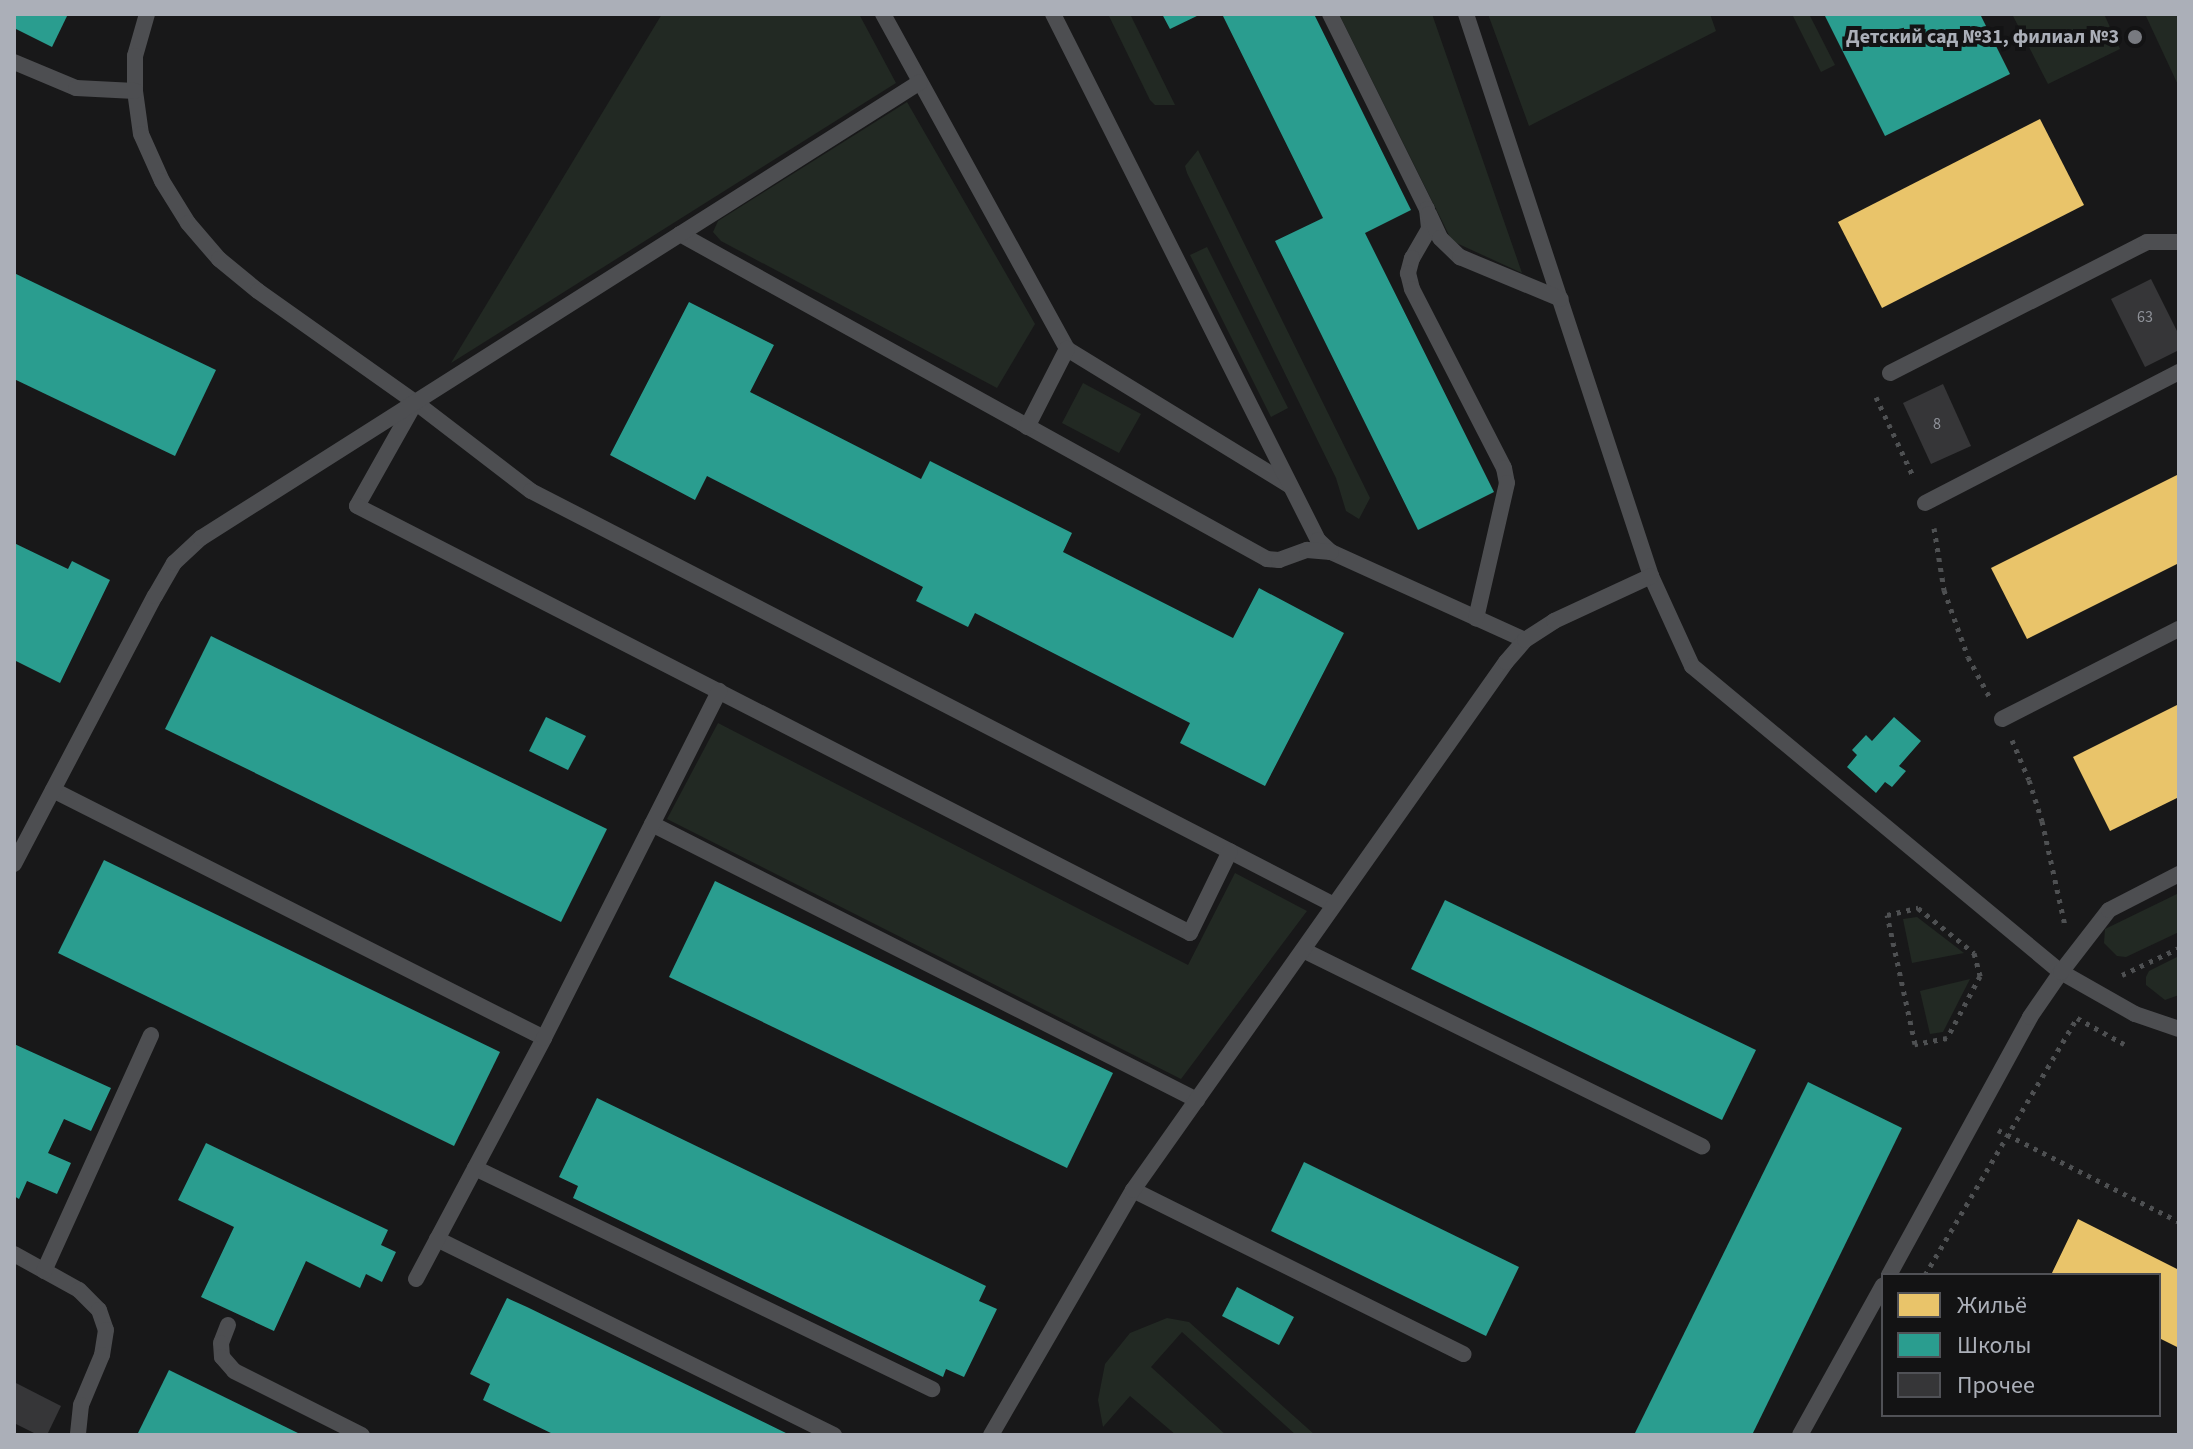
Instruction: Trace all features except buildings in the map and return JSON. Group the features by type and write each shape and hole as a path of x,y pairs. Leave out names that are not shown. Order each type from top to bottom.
{"lane":[{"path":"147,14 135,56 135,91 141,134 162,181 188,223 219,259 531,491 1334,905"},
{"path":"883,14 1067,349 1289,486"},
{"path":"1053,14 1318,540 1331,552 1525,640"},
{"path":"1330,14 1440,238 1460,257 1561,299"},
{"path":"1466,14 1651,576 1692,666 2061,972 2135,1014 2179,1029"},
{"path":"14,62 76,88 135,91"},
{"path":"14,864 174,563 201,538 920,82"},
{"path":"1427,209 1429,229 1412,258 1408,273 1412,289 1504,468 1507,483 1476,618"},
{"path":"680,234 1267,559 1279,560 1307,550 1331,552"},
{"path":"1890,373 2147,242 2179,242"},
{"path":"1027,427 1067,349"},
{"path":"1925,503 2179,372"},
{"path":"415,402 357,506 1190,933 1230,851"},
{"path":"991,1435 1133,1190 1506,662 1525,640 1554,621 1651,576"},
{"path":"2002,719 2179,629"},
{"path":"416,1279 544,1038 719,691"},
{"path":"53,790 544,1038"},
{"path":"652,824 1197,1100"},
{"path":"1890,1273 2030,1017 2061,972 2109,910 2179,874"},
{"path":"1303,950 1702,1146"},
{"path":"44,1271 151,1035"},
{"path":"475,1168 932,1389"},
{"path":"1133,1190 1463,1354"},
{"path":"437,1239 834,1435"},
{"path":"14,1254 79,1290 99,1310 106,1330 102,1355 81,1405 78,1435"},
{"path":"1800,1435 1881,1289"},
{"path":"228,1325 221,1343 222,1357 234,1371 362,1435"}],"path":[{"path":"1890,373 1879,382 1876,397 1934,523 1944,590 1968,657 2002,719 2029,780 2064,925 2081,946"},
{"path":"1918,908 1974,953 1980,976 1947,1038 1915,1044 1887,915 1918,908"},
{"path":"2118,978 2179,948"},
{"path":"1926,1273 2010,1136 2059,1042 2077,1018 2124,1044"},
{"path":"1976,1118 2179,1222"}],"shaded area":[{"path":"662,14 859,14 896,83 451,363"},
{"path":"1108,14 1130,14 1175,105 1155,105 1150,100"},
{"path":"1339,14 1432,14 1522,273 1452,241"},
{"path":"1488,14 1710,14 1716,31 1529,126"},
{"path":"1792,14 1809,14 1835,65 1821,72"},
{"path":"2012,14 2104,14 2120,49 2048,84"},
{"path":"2145,14 2179,14 2179,87"},
{"path":"907,102 1035,324 997,388 721,241 713,232 718,221"},
{"path":"1198,150 1370,498 1359,519 1346,511 1336,478 1187,173 1185,166"},
{"path":"1207,247 1288,408 1271,417 1190,255"},
{"path":"1083,383 1141,414 1119,453 1062,423"},
{"path":"718,723 1188,965 1235,873 1307,911 1181,1079 667,819"},
{"path":"2179,893 2179,932 2126,957 2117,956 2104,943 2105,929"},
{"path":"1917,917 1964,953 1912,963 1903,919"},
{"path":"2179,956 2179,995 2165,1000 2146,985 2146,977 2149,971"},
{"path":"1970,979 1943,1032 1930,1034 1920,991"},
{"path":"1167,1318 1189,1322 1315,1435 1296,1435 1182,1332 1151,1367 1226,1435 1176,1435 1130,1396 1103,1427 1098,1400 1105,1364 1130,1333"}],"place":[{"name":"Детский сад №31, филиал №3","path":"2135,37"}]}
